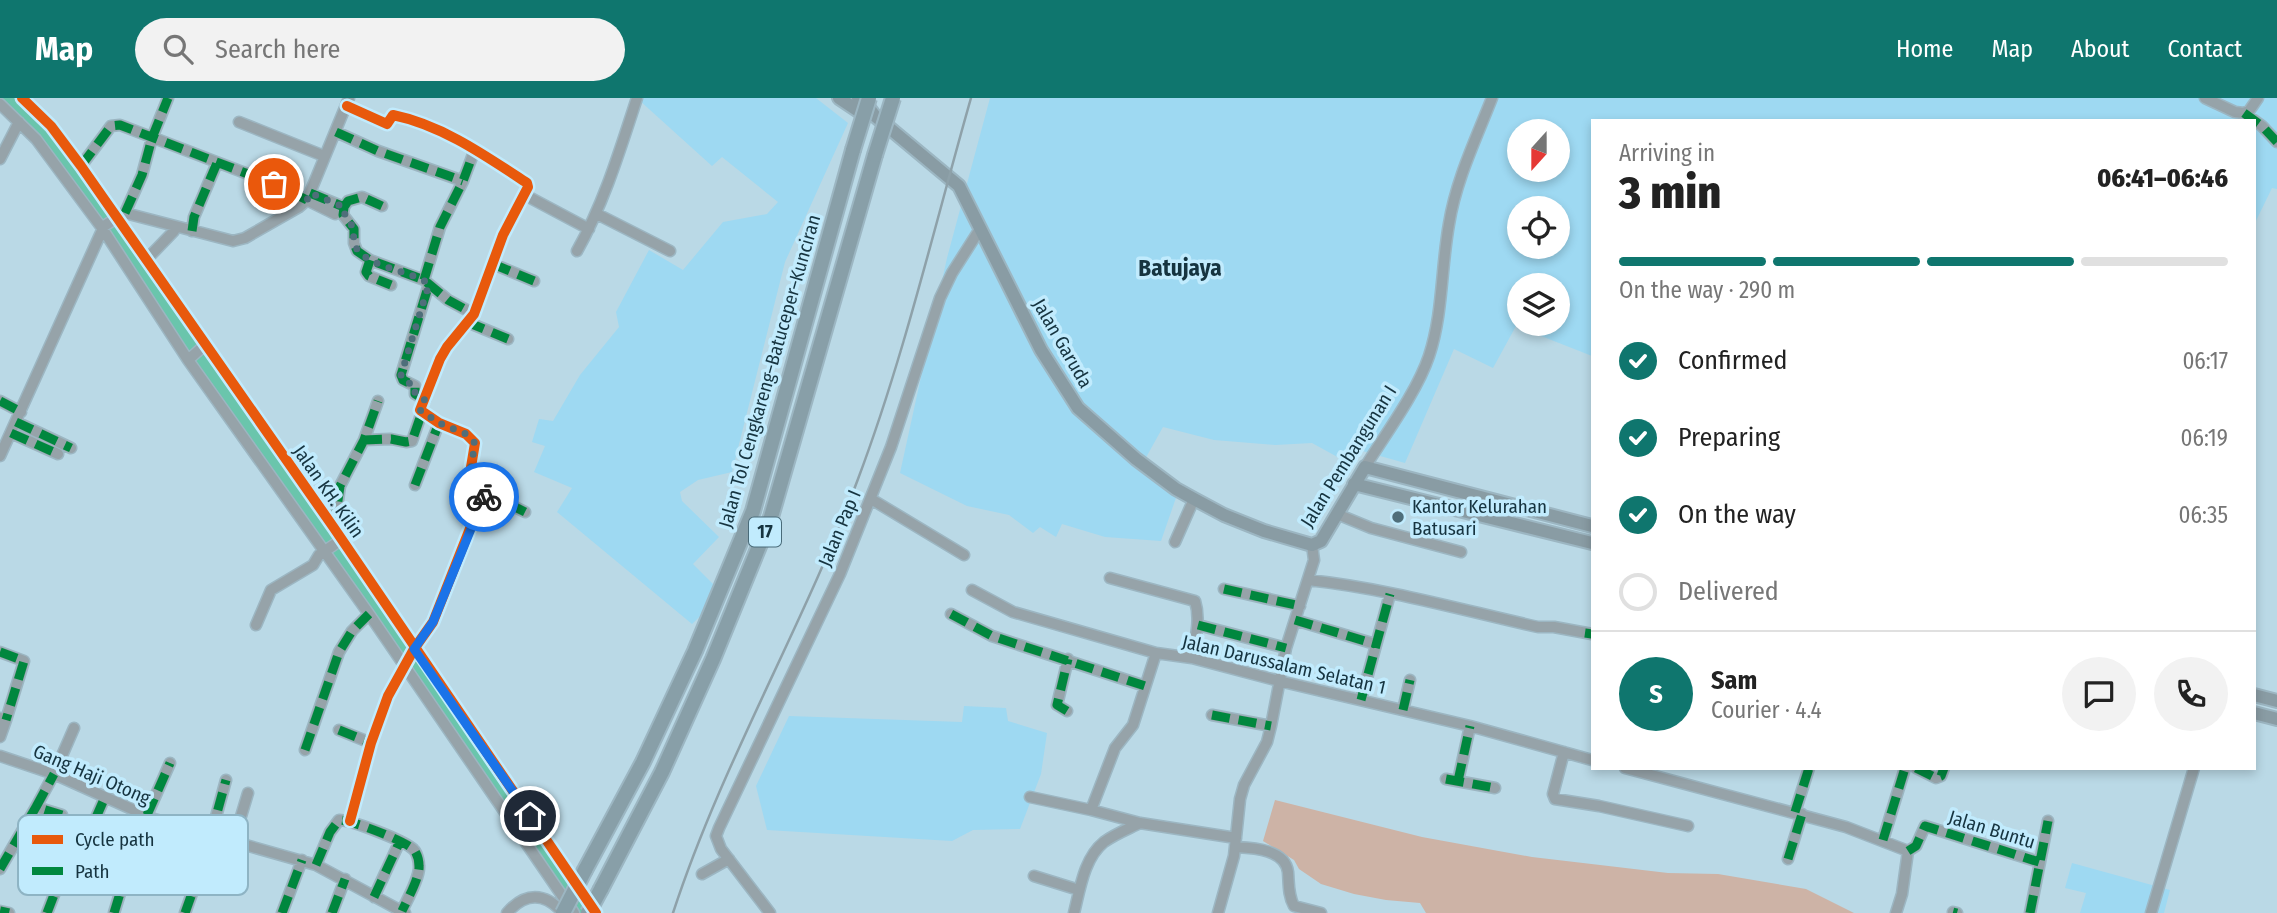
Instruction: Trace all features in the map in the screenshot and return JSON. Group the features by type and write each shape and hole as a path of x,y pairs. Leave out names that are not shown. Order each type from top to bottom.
{"highway":[{"name":"Jalan Tol Cengkareng–Batuceper–Kunciran","path":"563,913 643,762 695,651 753,511 869,98"},
{"name":"Jalan Tol Cengkareng–Batuceper–Kunciran","path":"589,913 662,772 708,672 771,517 893,98"}],"main road":[{"name":"Jalan Garuda","path":"839,98 860,112 875,116"},
{"name":"Jalan Garuda","path":"858,98 875,116 959,186 1041,350 1078,408 1128,453 1176,489 1224,515 1264,531 1312,545"},
{"name":"Jalan Pembangunan I","path":"1312,545 1321,541 1365,467"},
{"path":"1365,467 1591,526"},
{"path":"1354,484 1591,543"},
{"path":"2256,696 2277,701"},
{"path":"2256,714 2277,719"}],"street":[{"name":"Jalan KH. Kilin","path":"22,98 190,358 413,651 596,913"},
{"path":"0,456 103,227 118,216 142,175 152,138 168,98"},
{"path":"577,251 597,214 637,98"},
{"name":"Jalan Pembangunan I","path":"1365,467 1407,399 1428,358 1436,327 1449,223 1460,179 1492,98"},
{"path":"2205,98 2235,112 2244,113 2252,119"},
{"path":"2244,113 2249,111 2258,98"},
{"path":"118,216 233,241 245,238 299,207 309,197 348,102 387,124 393,115 411,118 475,149 527,183 525,195 503,235 471,318 440,359 420,410 422,412 412,440 364,440"},
{"name":"Jalan KH. Kilin","path":"0,104 19,122 43,133 81,166 118,216 203,347 334,528 333,545 369,614 573,913"},
{"path":"0,159 19,122"},
{"path":"239,122 324,156"},
{"path":"2256,122 2277,142"},
{"path":"81,166 111,126 127,127 309,197 344,207"},
{"path":"336,132 378,151 463,181"},
{"path":"425,400 417,397 415,386 403,380 401,375 440,227 463,181 475,149"},
{"path":"192,231 194,217 217,163"},
{"path":"525,195 589,229"},
{"path":"309,197 335,214"},
{"path":"382,206 362,197 348,201 344,207 344,215 354,229 357,251 370,260 426,282 471,318 508,339"},
{"path":"597,214 670,251"},
{"name":"Jalan Pap I","path":"729,859 716,836 840,574 871,499 940,298 952,273 980,229"},
{"path":"146,260 174,231"},
{"path":"370,260 366,272 369,276 391,285"},
{"path":"493,264 534,281"},
{"path":"190,358 203,347"},
{"path":"0,401 18,417 71,448"},
{"path":"334,528 340,486 364,440 378,401"},
{"path":"351,821 371,743 388,696 433,622 485,492 484,483 470,473 475,443 466,434 439,423 422,412"},
{"path":"415,485 439,423"},
{"path":"11,433 58,454"},
{"path":"485,492 524,512"},
{"path":"871,499 964,555"},
{"path":"1175,542 1194,499"},
{"path":"1337,514 1371,528 1461,552"},
{"path":"256,625 271,590 313,565 319,555 333,545"},
{"name":"Jalan Pembangunan I","path":"1217,913 1230,873 1240,799 1267,742 1286,648 1314,560 1312,545"},
{"path":"1110,578 1195,601 1198,625 1192,658"},
{"path":"1308,580 1333,582 1538,627 1591,634"},
{"path":"1224,589 1300,606"},
{"name":"Jalan Darussalam Selatan 1","path":"972,590 1013,612 1156,653 1192,658 1469,726 1591,760"},
{"path":"1361,700 1390,594"},
{"path":"305,750 339,652 352,631 369,614"},
{"path":"951,614 992,636 1145,686"},
{"path":"1295,620 1375,644"},
{"path":"1198,625 1286,648"},
{"path":"0,652 24,660 3,719 0,737"},
{"path":"1091,810 1115,748 1133,725 1156,653"},
{"path":"1067,711 1057,705 1068,659"},
{"path":"1403,710 1410,680"},
{"path":"1212,715 1271,726"},
{"path":"1458,781 1469,726"},
{"path":"32,815 54,774 74,728"},
{"path":"339,730 371,743"},
{"path":"1564,752 1553,793 1555,799 1688,826"},
{"name":"Gang Haji Otong","path":"0,757 54,774 146,815"},
{"path":"151,815 170,763"},
{"path":"1633,770 1798,813 1909,851 1896,913"},
{"path":"1788,859 1809,770"},
{"path":"1883,840 1904,770"},
{"path":"1920,770 1936,778 1943,772"},
{"path":"2151,913 2193,770"},
{"path":"1446,779 1495,788"},
{"path":"217,815 226,780"},
{"path":"241,815 248,793"},
{"path":"98,815 106,797"},
{"path":"1030,797 1259,848 1280,857 1287,867 1290,899 1294,906 1321,913"},
{"path":"36,807 62,815"},
{"path":"316,865 339,820 351,821 400,841 415,850 419,863 419,871 404,912"},
{"path":"2030,913 2048,821"},
{"path":"1074,913 1079,890 1094,852 1104,842 1140,823"},
{"name":"Jalan Buntu","path":"1909,851 1916,846 1926,826 2039,862"},
{"path":"1,863 18,838"},
{"path":"374,897 400,841"},
{"name":"Gang Haji Otong","path":"248,846 316,865 404,912"},
{"path":"702,874 729,859 767,909 755,913"},
{"path":"282,913 302,860"},
{"path":"1034,876 1079,890"},
{"path":"332,913 345,879"},
{"path":"47,913 54,895"},
{"path":"114,913 119,895"},
{"path":"185,913 191,895"},
{"path":"507,913 513,905 524,899 537,897 553,902 563,913"},
{"path":"0,911 9,913"}],"shaded area":[{"path":"816,98 848,123 785,262 732,472 698,480 680,492 682,501 719,537 693,564 723,594 692,624 557,512 572,488 534,472 545,446 532,442 539,419 553,421 580,375 619,327 616,312 649,250 683,270 723,222 767,214 778,202 722,157 712,166 639,100"},
{"path":"990,98 2277,98 2277,189 2272,188 2256,221 2256,119 1591,119 1591,356 1541,336 1570,336 1570,273 1507,273 1507,336 1511,336 1493,368 1454,349 1405,463 1359,450 1352,465 1312,443 1275,445 1214,440 1163,427 1144,461 1178,492 1161,541 1105,537 1062,524 1056,537 1040,527 1033,533 1009,515 967,506 900,473 947,258"},
{"path":"964,706 1006,708 1008,721 1047,733 1041,774 1020,829 973,830 952,841 767,830 756,786 789,716 962,722"},
{"path":"1275,800 1422,837 1532,857 1668,873 1718,874 1806,889 1854,913 1426,913 1420,903 1354,894 1321,884 1299,869 1294,860 1263,841"},
{"path":"2072,863 2170,890 2164,913 2080,913 2086,893 2065,888"}],"waterway":[{"path":"4,98 53,145 235,412 584,913"}],"railway":[{"path":"673,913 715,803 813,588 875,433 971,98"}],"marked path":[{"path":"125,213 142,175 152,138 168,98"},
{"path":"2244,113 2252,119"},
{"path":"2256,122 2277,142"},
{"path":"81,166 111,126 120,125 274,184 307,200"},
{"path":"336,132 378,151 463,181"},
{"path":"424,280 440,227 463,181 475,149"},
{"path":"192,231 194,217 217,163"},
{"path":"310,193 344,207 343,215 354,229 357,251 370,260 424,280 448,300 474,314"},
{"path":"344,207 348,201 362,197 382,206"},
{"path":"370,260 366,272 369,276 391,285"},
{"path":"493,264 534,281"},
{"path":"425,400 415,394 415,386 403,380 401,375 429,284"},
{"path":"467,322 508,339"},
{"path":"0,401 21,412"},
{"path":"334,528 340,486 364,440 378,401"},
{"path":"364,440 412,441 422,412"},
{"path":"16,422 71,448"},
{"path":"415,485 439,423"},
{"path":"11,433 58,454"},
{"path":"485,492 525,512"},
{"path":"1224,589 1300,606"},
{"path":"1361,700 1390,594"},
{"path":"305,750 339,652 352,631 369,614"},
{"path":"951,614 992,636 1145,686"},
{"path":"1295,620 1375,644"},
{"path":"1198,625 1286,648"},
{"path":"1585,633 1591,634"},
{"path":"0,652 24,661 6,720"},
{"path":"1067,711 1057,705 1068,659"},
{"path":"1403,710 1410,680"},
{"path":"1212,715 1271,726"},
{"path":"1458,781 1470,726"},
{"path":"339,730 371,743"},
{"path":"147,815 170,763"},
{"path":"1795,812 1808,770"},
{"path":"1883,840 1904,770"},
{"path":"1920,770 1936,778 1941,776 1943,770"},
{"path":"36,807 54,774"},
{"path":"1446,779 1495,788"},
{"path":"216,815 226,780"},
{"path":"97,815 105,797"},
{"path":"31,815 36,807 62,815"},
{"path":"1788,859 1802,814"},
{"path":"316,865 330,832 339,820 366,827 409,846 418,857 419,871 402,911"},
{"path":"2030,913 2048,821"},
{"path":"1908,851 1916,846 1925,826 2039,862"},
{"path":"0,869 18,838"},
{"path":"374,897 400,841"},
{"path":"282,913 302,860"},
{"path":"332,913 345,879"},
{"path":"47,913 54,895"},
{"path":"114,913 119,895"},
{"path":"185,913 191,895"},
{"path":"0,911 9,913"},
{"path":"1953,912 1957,913"}],"cycle path":[{"path":"22,98 51,126 81,166 334,528 596,913"},
{"path":"347,106 387,124 393,115 429,126 480,152 527,183 528,187 503,235 474,314 440,359 420,410 439,423 466,434 475,443 470,473 486,488 433,622 414,649 388,696 371,743 350,821"}],"way so far":[{"path":"274,184 307,200 310,193 344,207 344,215 354,229 357,251 370,260 429,284 401,375 403,380 415,386 417,397 425,400 420,410 439,423 466,434 475,443 470,473 484,483 484,497"}],"place":[{"name":"Kantor Kelurahan Batusari","path":"1398,517"}],"district":[{"name":"Batujaya","path":"1180,268"}],"route":[{"path":"484,497 433,622 414,649 530,816"}]}
